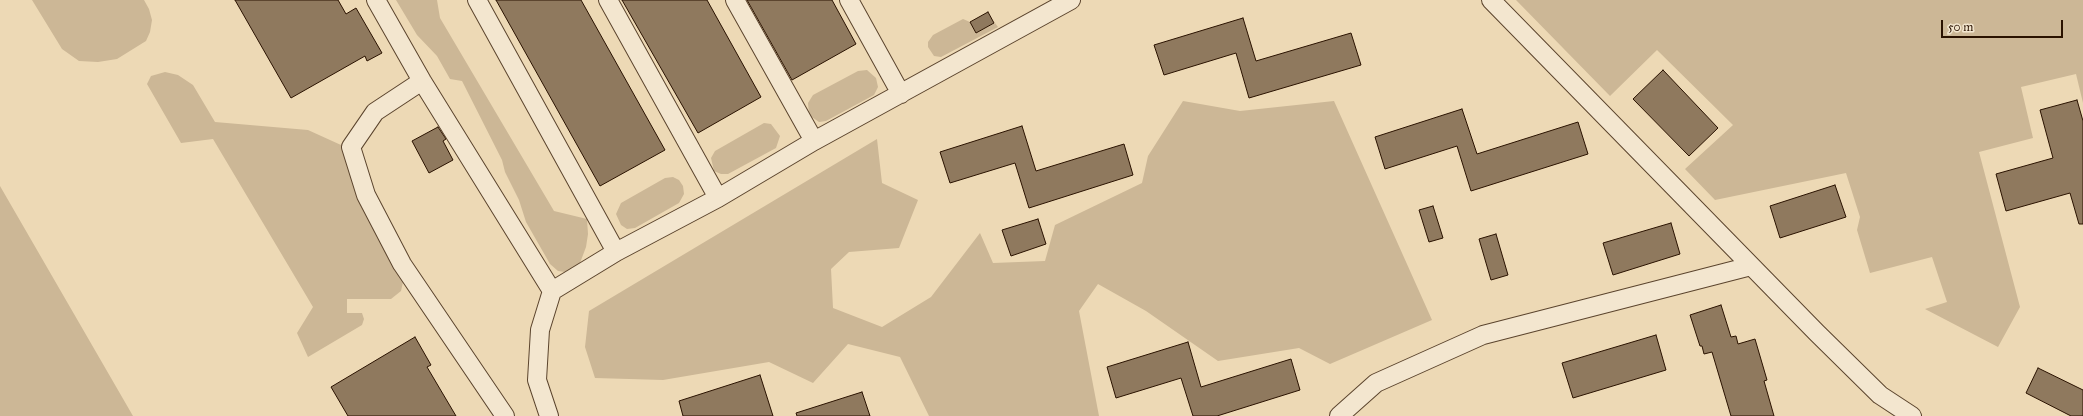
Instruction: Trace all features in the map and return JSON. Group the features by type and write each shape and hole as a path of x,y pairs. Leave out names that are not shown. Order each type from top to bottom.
{"street":[{"path":"376,0 422,81 552,291"},
{"path":"477,0 616,252"},
{"path":"608,0 718,198"},
{"path":"735,0 814,141"},
{"path":"849,0 901,94"},
{"path":"549,416 537,380 540,330 552,291 616,252 718,198 814,141 1071,0"},
{"path":"1491,0 1751,266 1880,395 1912,416"},
{"path":"422,81 375,112 351,147 366,194 402,264 506,416"},
{"path":"1338,416 1376,383 1483,335 1751,266"},
{"path":"1880,395 1889,416"}],"shaded area":[{"path":"32,0 144,0 149,9 152,20 150,32 146,41 117,59 98,62 79,61 62,49"},
{"path":"396,0 437,0 440,18 554,211 587,219 588,234 586,247 580,263 574,269 565,272 558,271 550,264 526,222 519,200 505,172 502,160 462,81 450,79 437,56 417,35"},
{"path":"1516,0 2083,0 2083,103 2076,74 2021,87 2033,138 1979,152 2020,307 1998,347 1925,309 1947,302 1932,257 1870,273 1857,230 1860,217 1846,173 1715,200 1685,169 1733,125 1657,50 1610,96"},
{"path":"963,19 970,22 976,33 995,23 998,27 941,57 934,56 928,47 928,42 933,35"},
{"path":"867,70 876,78 878,87 874,95 826,121 819,122 809,115 808,103 813,95 858,71"},
{"path":"165,72 178,75 193,85 215,122 308,130 341,145 349,155 403,282 401,291 391,299 347,299 347,313 362,313 364,319 362,325 308,357 297,333 313,307 213,139 181,143 147,84 151,76"},
{"path":"1183,101 1240,111 1334,101 1432,320 1330,364 1299,348 1218,361 1146,311 1098,284 1079,311 1099,416 929,416 900,357 848,344 813,383 769,362 663,380 595,378 585,347 589,311 877,139 882,183 918,200 899,248 849,252 831,269 833,308 882,327 931,297 980,233 993,263 1045,261 1055,225 1142,183 1148,156"},
{"path":"764,123 771,124 780,136 776,148 728,174 721,174 714,171 711,158 715,151"},
{"path":"673,177 679,180 683,186 684,194 679,203 635,228 627,229 621,225 616,214 621,203 665,178"},
{"path":"0,186 133,416 0,416"}],"building":[{"path":"235,0 338,0 346,14 356,8 382,53 367,61 365,56 291,98"},
{"path":"496,0 581,0 665,150 600,186"},
{"path":"622,0 707,0 761,97 698,133"},
{"path":"747,0 832,0 856,44 792,80"},
{"path":"988,12 994,23 976,33 970,22"},
{"path":"1243,18 1256,61 1351,33 1361,65 1249,98 1236,53 1164,75 1154,45"},
{"path":"1663,70 1718,128 1689,156 1633,99"},
{"path":"2077,100 2083,121 2083,224 2079,224 2070,193 2006,211 1996,174 2053,158 2040,110"},
{"path":"1462,109 1477,154 1578,122 1588,154 1471,191 1457,146 1385,169 1375,137"},
{"path":"1022,126 1036,171 1124,144 1133,175 1029,208 1015,163 950,183 940,152"},
{"path":"438,127 446,139 443,141 453,160 429,173 412,141"},
{"path":"1835,185 1846,217 1780,238 1770,206"},
{"path":"1433,206 1443,238 1429,242 1419,210"},
{"path":"1038,219 1046,244 1011,256 1002,230"},
{"path":"1671,223 1680,254 1613,275 1603,243"},
{"path":"1496,234 1508,275 1491,280 1479,239"},
{"path":"1721,305 1731,337 1736,336 1738,344 1755,339 1767,380 1764,381 1774,416 1731,416 1712,352 1704,354 1690,315"},
{"path":"1656,335 1666,370 1573,398 1562,363"},
{"path":"415,337 431,365 427,367 456,416 348,416 331,387"},
{"path":"1188,342 1201,387 1291,359 1300,390 1217,416 1193,416 1181,378 1116,398 1107,367"},
{"path":"2038,368 2083,390 2083,416 2071,416 2026,393"},
{"path":"760,375 773,416 683,416 679,401"},
{"path":"862,392 870,416 797,416 796,413"}]}
